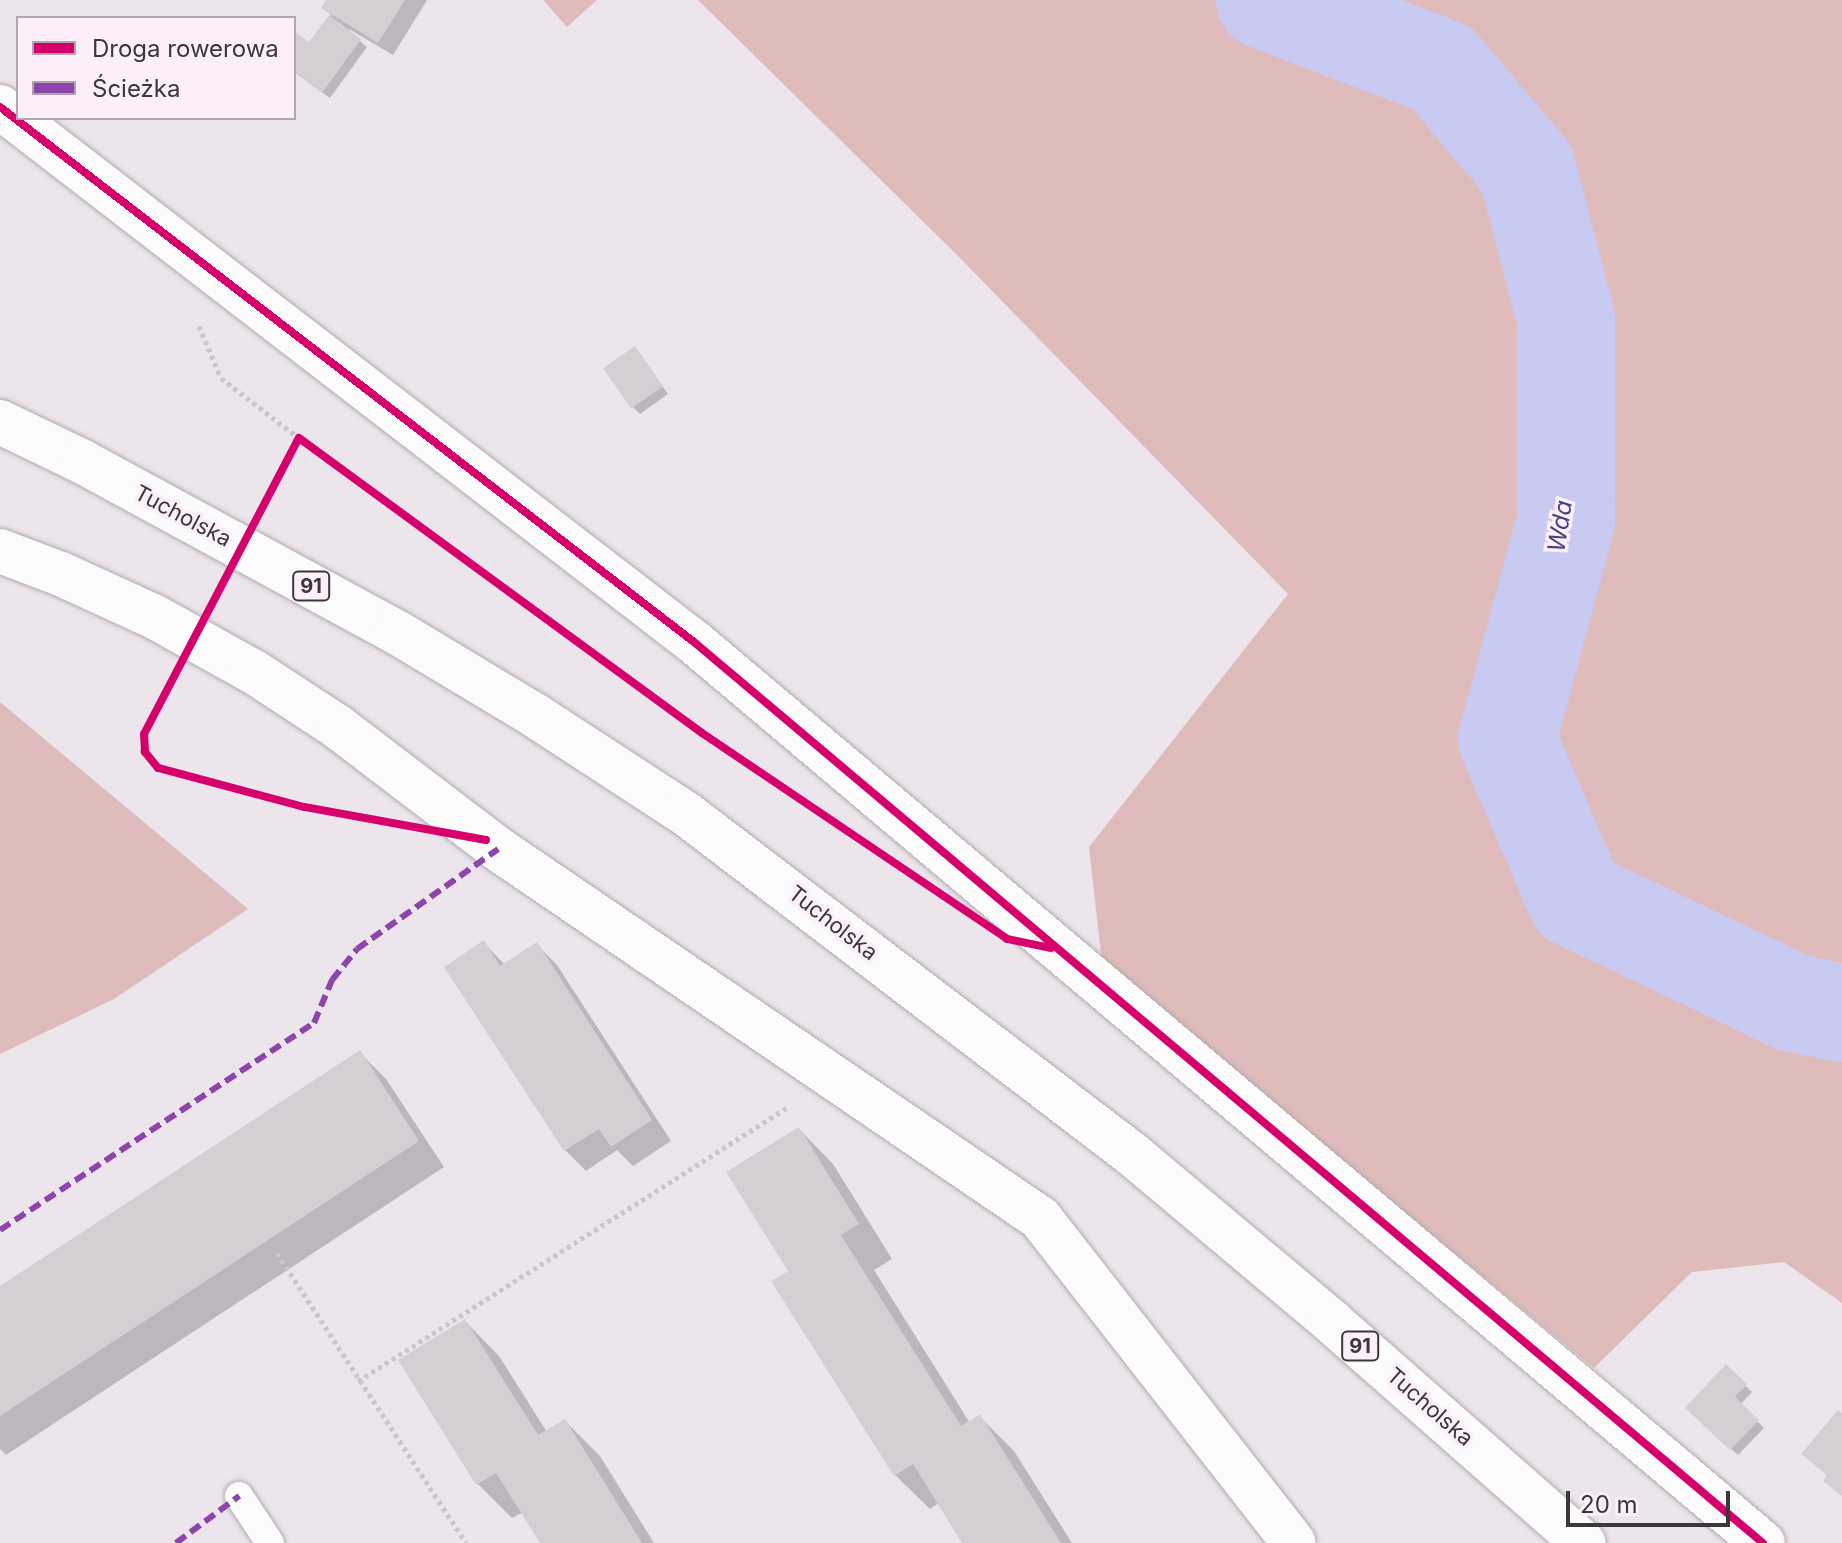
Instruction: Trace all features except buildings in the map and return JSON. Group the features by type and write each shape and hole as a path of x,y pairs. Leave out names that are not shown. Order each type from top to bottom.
{"street":[{"path":"0,107 16,119"},
{"path":"17,120 694,642 1763,1543"},
{"name":"Tucholska","path":"0,422 83,462 398,633 536,716 685,813 768,873 1144,1164 1356,1343 1584,1543"},
{"path":"0,551 61,574 155,617 254,672 338,727 498,849 1040,1218 1294,1543"}],"lane":[{"path":"239,1496 270,1543"}],"path":[{"path":"198,261 184,291 221,378 702,733 782,787"},
{"path":"280,474 299,438"},
{"path":"167,689 144,734 145,752 158,768 304,807 380,821"},
{"path":"358,1381 792,1104"},
{"path":"277,1253 466,1543"}],"shaded area":[{"path":"543,0 597,0 567,27"},
{"path":"698,0 1842,0 1842,1303 1784,1262 1692,1272 1594,1368 1102,963 1089,847 1288,594 959,257"},
{"path":"0,702 248,909 114,999 0,1054"}],"waterway":[{"name":"Wda","path":"1265,0 1442,68 1527,169 1566,319 1566,521 1507,739 1576,899 1794,1003 1842,1013"}],"marked path":[{"path":"0,1230 314,1023 332,980 357,949 498,849"},
{"path":"176,1543 239,1496"}],"cycle path":[{"path":"0,107 16,119"},
{"path":"17,120 694,642 1763,1543"},
{"path":"486,840 304,807 158,768 145,752 144,734 299,438 702,733 1007,939 1051,948"}]}
